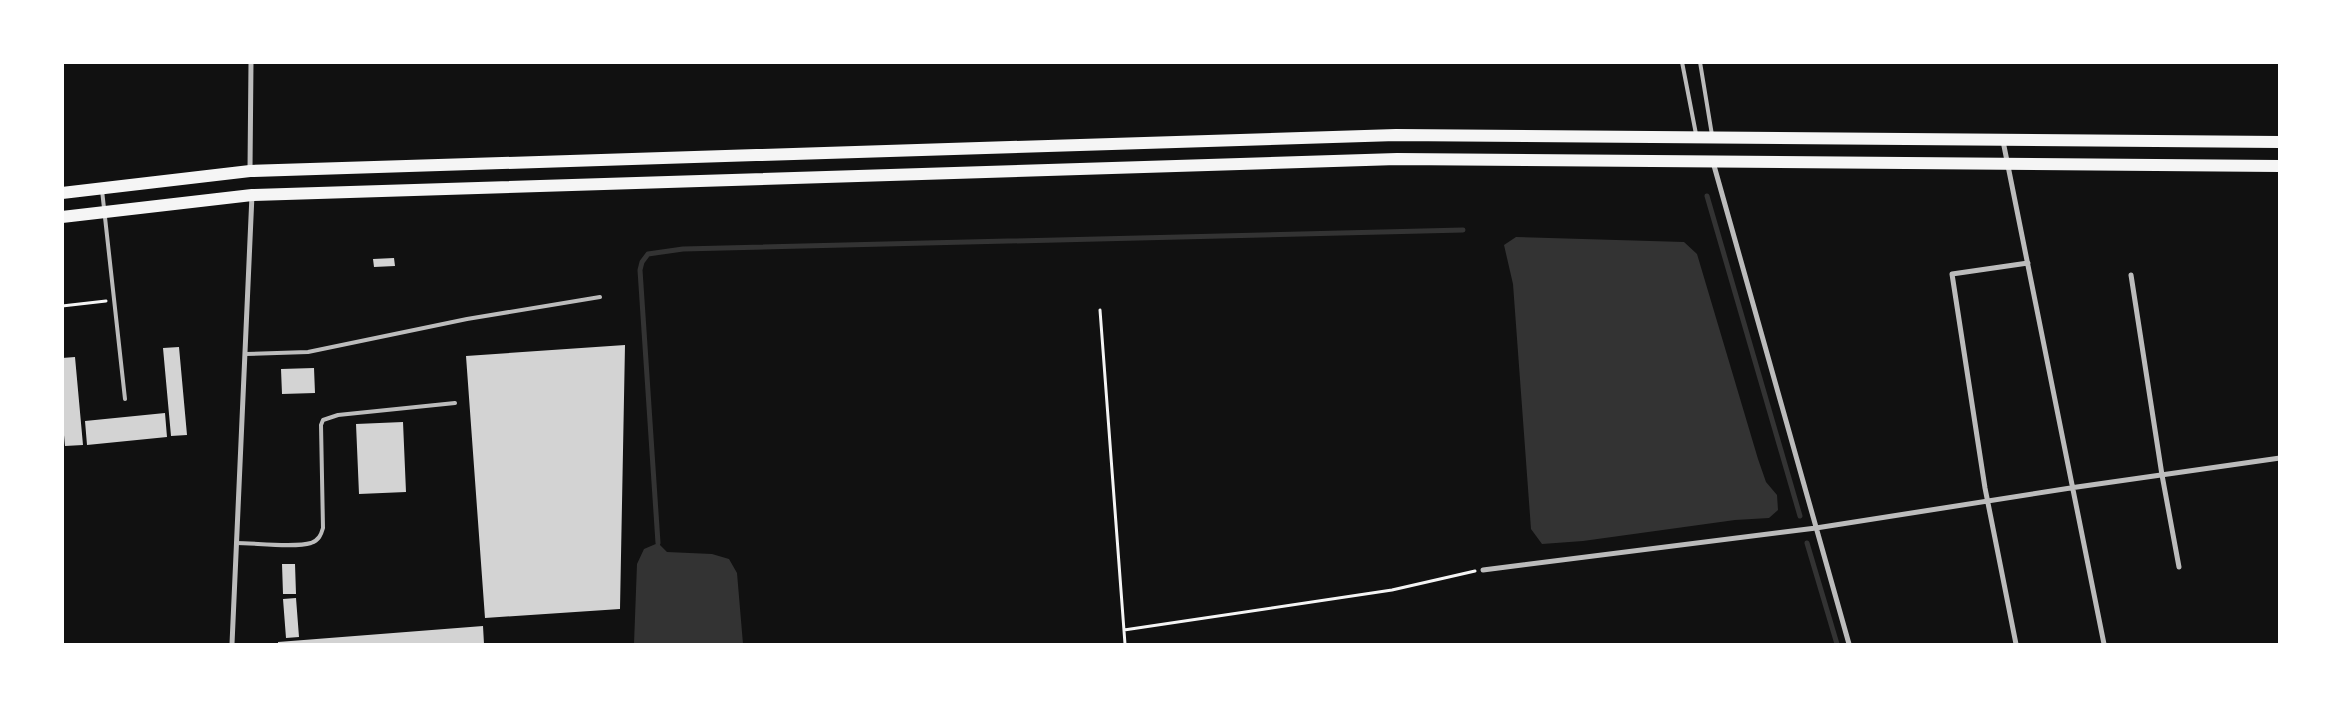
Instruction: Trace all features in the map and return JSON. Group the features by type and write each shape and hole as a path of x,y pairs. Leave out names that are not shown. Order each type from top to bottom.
{"highway":[{"path":"62,193 250,171 1396,135 2280,142"},
{"path":"62,217 252,194 1396,159 2280,166"}],"street":[{"path":"250,171 251,62"},
{"path":"2003,140 2104,644"},
{"path":"1713,162 1849,644"},
{"path":"232,644 252,194"},
{"path":"2016,644 1988,501 1952,274 2028,263"},
{"path":"2131,276 2162,475 2179,567"},
{"path":"1483,570 1816,528 2280,458"}],"lane":[{"path":"1682,62 1697,137"},
{"path":"1700,62 1712,138"},
{"path":"102,188 125,399"},
{"path":"245,354 308,352 467,319 600,297"},
{"path":"236,543 302,544 313,542 320,537 323,528 321,425 323,420 338,415 455,404"}],"path":[{"path":"62,306 114,300"},
{"path":"1100,310 1125,644"},
{"path":"1124,630 1392,590 1483,570"}],"shaded area":[{"path":"1516,237 1684,242 1697,254 1758,459 1766,482 1777,495 1778,510 1769,518 1735,520 1583,541 1542,544 1531,529 1513,284 1504,245"},
{"path":"658,543 667,552 712,554 729,559 737,573 743,644 634,644 637,564 644,549"}],"building":[{"path":"394,258 395,266 374,267 373,259"},
{"path":"625,345 620,609 485,618 466,356"},
{"path":"179,347 187,435 171,436 163,348"},
{"path":"75,357 83,445 65,446 62,413 62,358"},
{"path":"314,368 315,393 282,394 281,369"},
{"path":"165,413 167,437 87,445 85,421"},
{"path":"403,422 406,492 359,494 356,424"},
{"path":"282,564 295,564 296,594 283,594"},
{"path":"296,598 299,637 286,638 283,599"},
{"path":"483,626 484,644 278,644 278,642"}],"waterway":[{"path":"1707,196 1800,516"},
{"path":"658,543 640,270 642,262 648,254 683,249 1463,230"},
{"path":"1807,543 1837,644"}]}
